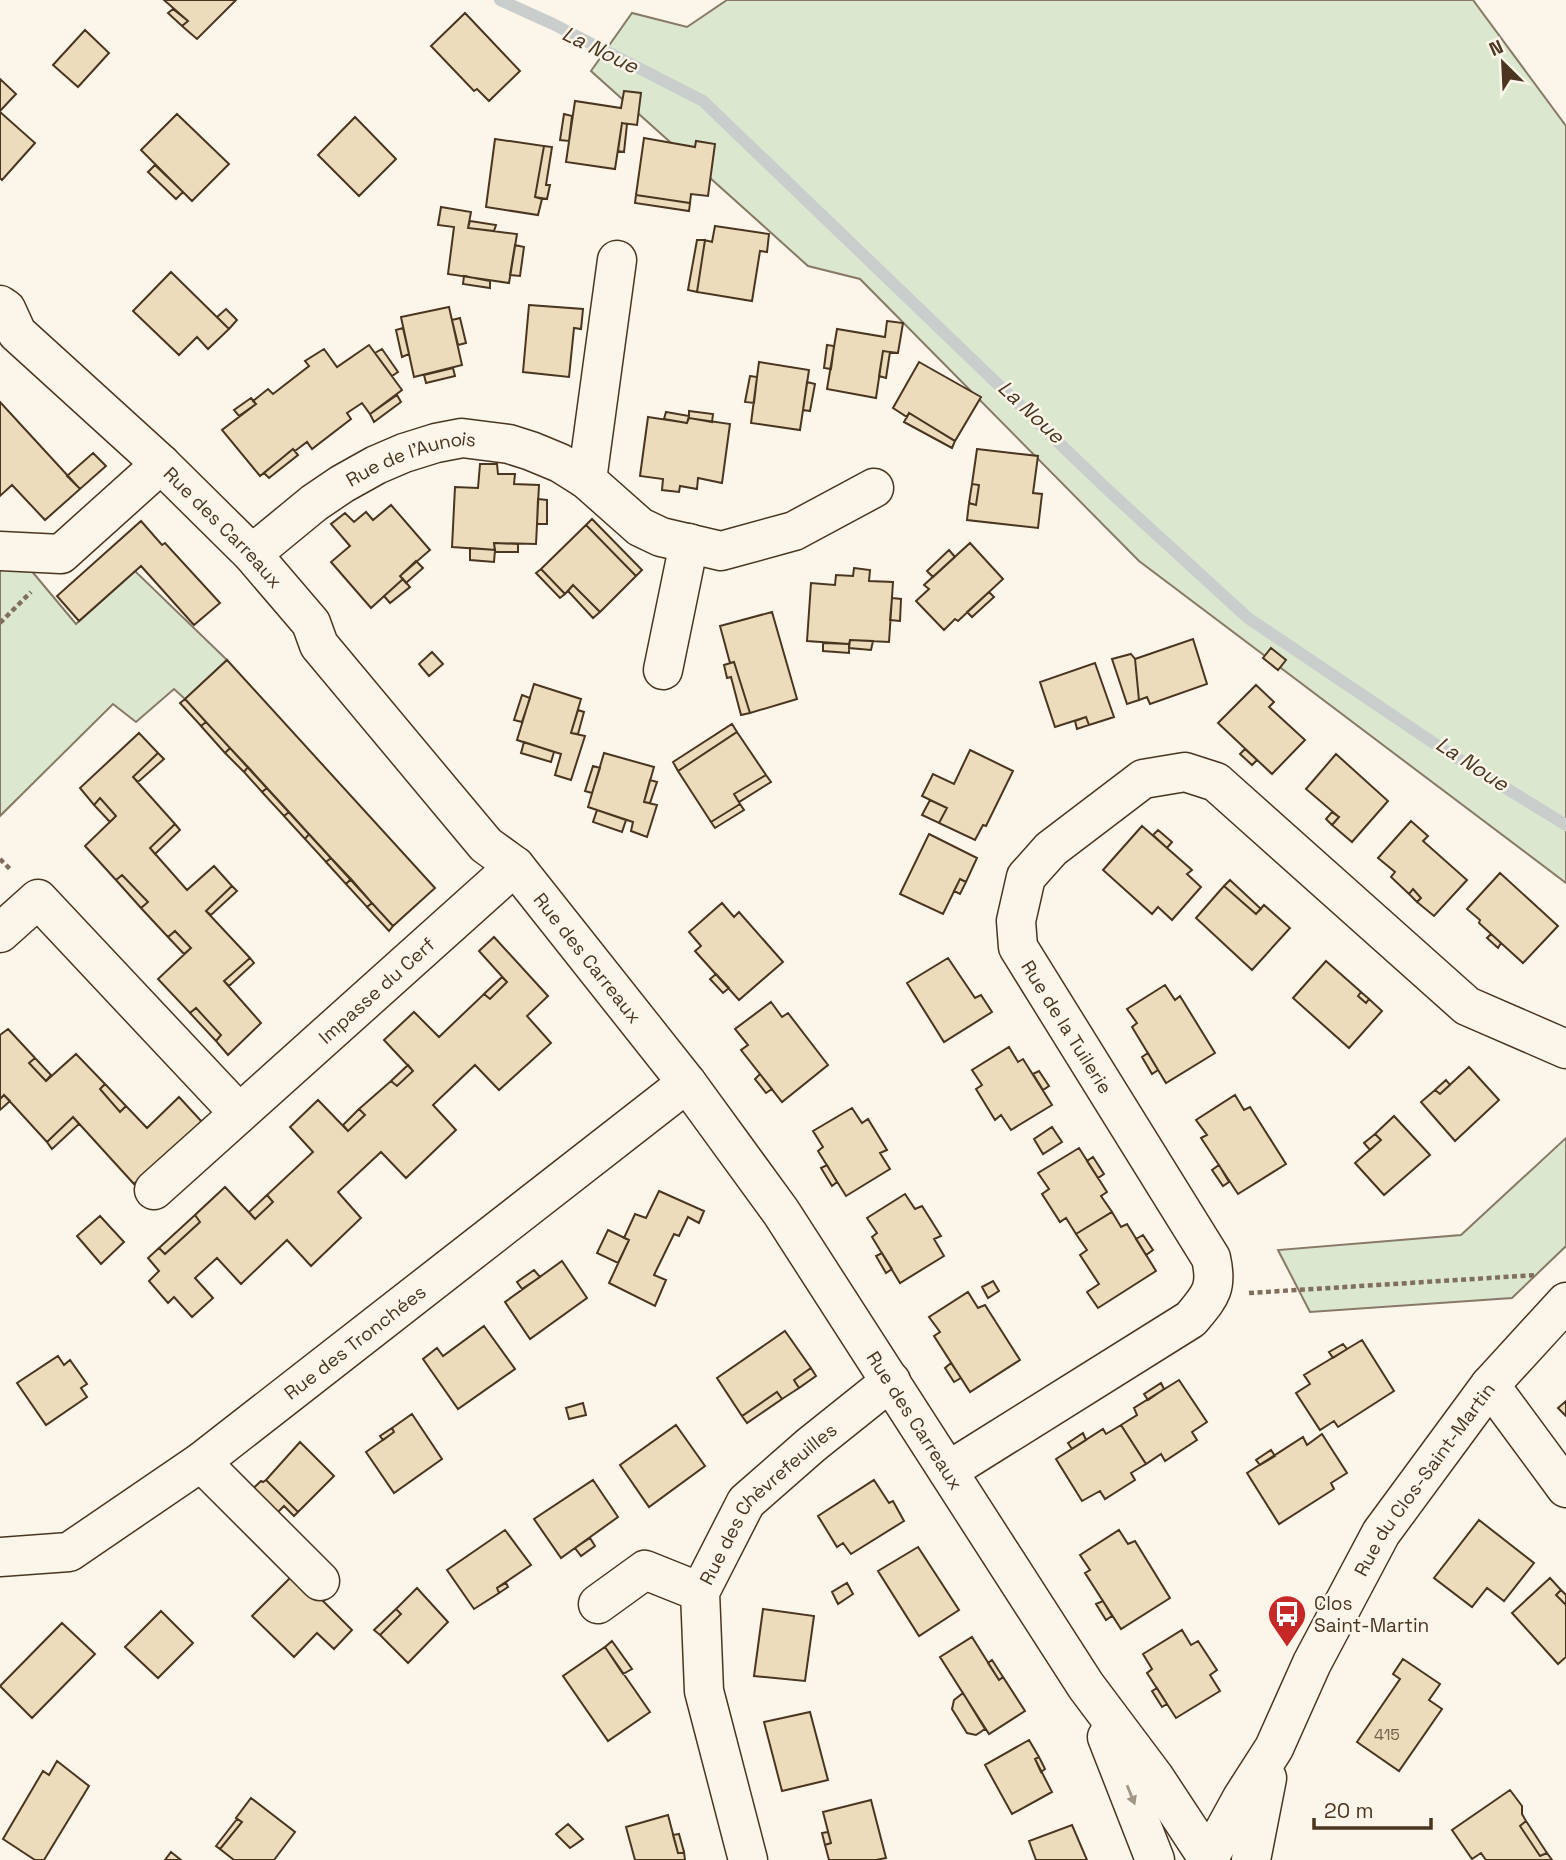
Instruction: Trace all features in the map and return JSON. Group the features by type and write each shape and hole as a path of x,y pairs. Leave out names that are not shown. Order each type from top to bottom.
{"street":[{"path":"587,480 617,260"},
{"name":"Rue des Carreaux","path":"0,304 6,309 17,333 161,464 252,554 310,623 319,645 486,845 515,866 687,1083 782,1212 1086,1686 1176,1808 1209,1860"},
{"name":"Rue de l'Aunois","path":"252,554 314,503 376,465 436,443 462,438 509,444 560,463 587,480 640,527 661,537 722,551 794,531 874,488"},
{"path":"0,551 61,554 161,464"},
{"path":"663,670 689,543"},
{"name":"Rue de la Tuilerie","path":"1211,1296 1215,1276 1211,1258 1018,947 1016,920 1026,877 1051,849 1143,779 1185,772 1216,782 1467,1006 1566,1049"},
{"name":"Impasse du Cerf","path":"154,1190 515,866"},
{"path":"0,933 37,899 239,1113"},
{"name":"Rue des Tronchées","path":"0,1557 69,1552 201,1462 687,1083"},
{"path":"948,1471 1191,1319 1211,1296"},
{"name":"Rue du Clos-Saint-Martin","path":"1209,1860 1242,1798 1274,1748 1312,1663 1381,1533 1490,1385 1566,1302"},
{"name":"Rue des Chèvrefeuilles","path":"748,1860 704,1691 700,1592 746,1502 811,1445 891,1381"},
{"path":"1490,1385 1566,1488"},
{"path":"201,1462 320,1581"},
{"path":"598,1604 645,1570 700,1592"},
{"name":"Rue des Carreaux","path":"1086,1686 1155,1860"},
{"name":"Rue du Clos-Saint-Martin","path":"1251,1860 1274,1748"},
{"path":"1176,1808 1200,1813 1216,1811 1242,1798"}],"path":[{"path":"1211,1296 1539,1275"}],"green space":[{"path":"727,0 1473,0 1566,126 1566,883 1139,561 860,279 808,266 591,71 632,13 687,27"},
{"path":"0,567 30,569 76,624 135,571 227,660 185,699 174,689 136,722 113,704 0,816"},
{"path":"1566,1138 1566,1246 1512,1298 1310,1312 1278,1250 1461,1235"}],"building":[{"path":"164,0 236,0 197,39 182,26 188,21"},
{"path":"173,9 188,21 182,26 168,13"},
{"path":"465,13 520,71 489,101 477,89 474,91 431,46"},
{"path":"85,30 109,53 78,87 53,65"},
{"path":"0,79 16,94 0,111"},
{"path":"624,91 641,93 637,125 622,123 615,169 566,162 575,101 621,108"},
{"path":"0,112 35,143 2,180 0,178"},
{"path":"177,114 229,164 192,201 141,150"},
{"path":"564,114 572,116 569,141 560,140"},
{"path":"355,117 396,159 359,196 318,155"},
{"path":"622,123 627,124 624,152 618,151"},
{"path":"644,138 695,147 696,141 715,144 708,196 691,194 690,203 636,195"},
{"path":"495,139 544,146 535,197 542,199 538,215 486,207"},
{"path":"544,146 552,147 546,185 550,185 547,199 535,197"},
{"path":"155,165 183,192 176,199 148,172"},
{"path":"636,195 690,203 689,211 635,203"},
{"path":"441,207 471,212 468,228 517,234 509,283 448,274 454,227 438,225"},
{"path":"470,221 496,225 494,231 468,228"},
{"path":"715,226 769,234 767,252 760,251 752,301 697,292 705,240 712,242"},
{"path":"697,240 705,240 697,292 688,290"},
{"path":"515,245 524,247 520,276 510,275"},
{"path":"171,272 229,329 208,349 197,337 179,355 133,311"},
{"path":"464,276 490,281 490,288 463,284"},
{"path":"529,305 583,309 581,329 574,328 569,377 523,372"},
{"path":"449,307 462,365 414,377 401,317"},
{"path":"226,309 237,320 229,329 217,317"},
{"path":"460,318 466,343 458,345 452,320"},
{"path":"887,321 903,323 898,353 883,351 876,398 827,389 837,329 885,337"},
{"path":"403,328 409,354 402,357 396,330"},
{"path":"369,345 402,390 370,414 362,403 347,413 351,419 312,449 307,442 295,451 293,449 260,476 222,430 256,404 253,401 268,389 273,394 309,366 305,361 324,349 337,367"},
{"path":"827,345 834,346 831,369 824,368"},
{"path":"382,349 398,372 392,376 375,353"},
{"path":"883,351 890,352 886,378 879,376"},
{"path":"759,362 809,370 800,430 751,423"},
{"path":"919,362 981,397 955,441 909,413 907,417 893,408"},
{"path":"453,368 455,376 426,383 424,375"},
{"path":"750,376 757,377 754,403 745,402"},
{"path":"807,382 815,384 810,411 803,410"},
{"path":"397,395 401,402 374,422 370,414"},
{"path":"251,398 256,404 239,416 234,410"},
{"path":"0,402 80,489 45,520 12,485 0,496"},
{"path":"689,411 713,414 712,422 689,418"},
{"path":"666,412 689,416 687,423 664,419"},
{"path":"909,413 955,441 952,448 904,422"},
{"path":"648,417 687,423 689,418 730,424 722,483 698,478 697,489 680,486 679,492 662,490 663,479 640,476"},
{"path":"293,449 298,455 269,478 264,473"},
{"path":"977,449 1038,456 1033,493 1042,494 1038,528 967,520 969,503 976,505 979,485 972,484"},
{"path":"93,453 106,466 80,489 67,476"},
{"path":"480,464 497,464 498,474 515,474 514,484 539,485 536,544 494,543 495,550 452,547 455,487 478,488"},
{"path":"972,484 979,485 976,505 969,503"},
{"path":"538,499 547,500 547,524 537,524"},
{"path":"391,505 430,550 400,576 403,579 371,608 331,562 350,546 331,524 345,513 354,522 366,512 373,520"},
{"path":"592,519 642,570 636,576 586,525"},
{"path":"141,521 220,603 194,625 141,566 79,621 57,596"},
{"path":"586,525 636,576 600,612 573,585 565,594 541,569"},
{"path":"494,543 518,544 518,552 495,552"},
{"path":"970,543 1003,579 958,621 955,619 944,630 916,601 929,589 924,585"},
{"path":"470,548 495,550 494,562 470,560"},
{"path":"949,550 955,557 933,577 927,571"},
{"path":"416,561 423,568 406,583 400,576"},
{"path":"854,568 870,570 869,581 893,582 889,642 850,640 849,644 807,641 811,583 835,585 836,575 853,576"},
{"path":"541,569 565,594 560,598 536,573"},
{"path":"403,579 410,587 390,603 384,596"},
{"path":"573,585 600,612 593,618 568,591"},
{"path":"989,592 994,597 972,617 967,612"},
{"path":"892,598 901,599 900,621 890,620"},
{"path":"772,612 797,699 750,713 734,662 730,663 720,626"},
{"path":"1193,639 1207,684 1150,704 1147,697 1139,700 1135,659"},
{"path":"850,640 873,641 871,650 849,648"},
{"path":"823,643 849,644 849,653 823,651"},
{"path":"1271,648 1286,660 1278,670 1263,658"},
{"path":"432,652 443,664 429,676 419,664"},
{"path":"1131,654 1135,659 1139,700 1127,704 1112,659"},
{"path":"227,660 435,888 393,926 185,699"},
{"path":"734,662 750,713 741,715 731,677 727,678 724,665"},
{"path":"1095,663 1114,717 1089,725 1086,717 1055,727 1040,682"},
{"path":"534,684 581,699 571,733 585,736 571,780 555,775 561,754 517,740"},
{"path":"1256,685 1274,702 1269,707 1305,740 1272,774 1218,723"},
{"path":"522,695 530,698 522,722 514,720"},
{"path":"185,699 206,722 201,726 180,703"},
{"path":"578,710 584,712 578,734 571,733"},
{"path":"1086,717 1089,725 1077,729 1075,721"},
{"path":"206,722 230,748 225,753 201,726"},
{"path":"732,724 737,732 678,771 673,762"},
{"path":"737,732 766,775 734,794 740,804 711,822 678,771"},
{"path":"139,733 158,753 133,777 175,824 150,848 187,890 214,866 232,886 206,911 250,958 224,981 261,1023 228,1055 216,1041 221,1035 196,1008 190,1013 158,979 191,948 175,931 168,937 141,908 148,902 122,875 116,880 85,846 116,816 100,798 94,805 80,788"},
{"path":"524,742 554,752 551,762 521,753"},
{"path":"230,748 248,767 244,772 225,753"},
{"path":"1245,749 1257,760 1252,765 1240,754"},
{"path":"970,750 1013,771 986,826 983,825 975,840 939,823 947,808 922,796 933,774 954,784"},
{"path":"158,753 164,759 138,782 133,777"},
{"path":"604,753 654,767 644,802 657,805 647,837 631,831 633,822 588,807"},
{"path":"1336,754 1388,801 1352,842 1332,825 1339,817 1306,789"},
{"path":"593,766 600,768 592,793 585,791"},
{"path":"248,767 267,788 262,792 244,772"},
{"path":"766,775 771,782 739,802 734,794"},
{"path":"650,780 657,782 650,803 644,802"},
{"path":"267,788 289,812 284,816 262,792"},
{"path":"100,798 116,816 110,822 94,805"},
{"path":"930,800 947,808 939,823 922,815"},
{"path":"740,804 744,810 715,828 711,822"},
{"path":"597,810 626,820 622,832 593,822"},
{"path":"289,812 309,834 305,839 284,816"},
{"path":"1332,812 1339,817 1332,825 1326,819"},
{"path":"1411,821 1428,836 1423,841 1467,880 1434,916 1417,902 1421,898 1413,889 1409,894 1391,877 1395,872 1378,858"},
{"path":"175,824 180,830 155,854 150,848"},
{"path":"1142,826 1192,870 1187,874 1201,887 1172,920 1158,907 1152,914 1103,870"},
{"path":"1158,830 1172,842 1167,848 1153,835"},
{"path":"309,834 331,858 326,862 305,839"},
{"path":"929,834 977,858 966,882 960,879 943,914 900,894"},
{"path":"331,858 351,879 346,884 326,862"},
{"path":"1500,873 1558,926 1523,963 1467,909"},
{"path":"122,875 148,902 141,908 116,880"},
{"path":"351,879 372,903 367,907 346,884"},
{"path":"960,879 966,882 960,894 954,891"},
{"path":"1230,880 1261,909 1256,914 1224,886"},
{"path":"232,886 237,891 211,915 206,911"},
{"path":"1224,886 1256,914 1264,905 1290,928 1252,970 1196,918"},
{"path":"1413,889 1421,898 1417,902 1409,894"},
{"path":"372,903 393,926 389,931 367,907"},
{"path":"722,903 734,917 739,912 783,962 739,1000 695,951 701,946 689,932"},
{"path":"175,931 191,948 184,954 168,937"},
{"path":"1491,934 1501,943 1498,948 1487,938"},
{"path":"494,937 548,996 527,1016 551,1043 499,1090 475,1065 433,1105 456,1130 406,1178 381,1152 338,1192 361,1218 311,1266 287,1240 241,1284 217,1258 195,1278 213,1298 192,1317 174,1297 168,1303 149,1281 159,1271 148,1258 159,1248 165,1254 200,1222 195,1215 225,1187 255,1219 273,1202 267,1195 313,1152 290,1127 318,1100 348,1131 365,1115 359,1109 391,1081 397,1086 413,1071 384,1040 414,1012 439,1037 484,994 490,999 507,982 479,951"},
{"path":"250,958 254,963 229,986 224,981"},
{"path":"948,958 975,998 981,995 992,1012 944,1042 907,983"},
{"path":"1326,961 1361,992 1358,996 1366,1003 1369,999 1382,1011 1349,1048 1293,998"},
{"path":"716,974 729,988 723,993 710,979"},
{"path":"502,977 507,982 490,999 484,994"},
{"path":"1165,985 1175,1000 1180,996 1215,1053 1166,1083 1132,1027 1137,1023 1127,1009"},
{"path":"1361,992 1369,999 1366,1003 1358,996"},
{"path":"771,1002 782,1017 788,1013 828,1065 782,1102 741,1050 748,1045 735,1029"},
{"path":"196,1008 221,1035 216,1041 190,1013"},
{"path":"8,1029 35,1058 29,1063 46,1081 76,1054 105,1084 100,1089 120,1112 126,1106 147,1128 179,1097 202,1122 134,1184 73,1117 47,1142 4,1095 0,1099 0,1035"},
{"path":"1009,1047 1018,1062 1023,1059 1052,1105 1011,1130 1001,1115 995,1120 976,1089 982,1085 972,1070"},
{"path":"1148,1053 1158,1070 1152,1074 1142,1057"},
{"path":"35,1058 51,1075 46,1081 29,1063"},
{"path":"408,1065 413,1071 397,1086 391,1081"},
{"path":"1469,1067 1499,1100 1455,1141 1421,1102 1435,1090 1440,1094"},
{"path":"1039,1071 1049,1086 1043,1090 1033,1074"},
{"path":"760,1074 772,1089 766,1093 755,1079"},
{"path":"1446,1080 1450,1085 1440,1094 1435,1090"},
{"path":"105,1084 126,1106 120,1112 100,1089"},
{"path":"4,1095 10,1101 0,1110 0,1099"},
{"path":"1235,1095 1244,1110 1250,1107 1286,1164 1238,1194 1201,1138 1207,1135 1196,1120"},
{"path":"852,1108 862,1123 868,1119 887,1150 880,1153 890,1169 846,1196 818,1151 823,1147 813,1131"},
{"path":"359,1109 365,1115 348,1131 343,1125"},
{"path":"1394,1116 1430,1155 1384,1195 1355,1163 1381,1140 1375,1134"},
{"path":"73,1117 79,1124 52,1149 47,1142"},
{"path":"1052,1127 1062,1142 1043,1154 1034,1139"},
{"path":"1375,1134 1381,1140 1370,1150 1364,1143"},
{"path":"1079,1148 1107,1192 1101,1196 1112,1212 1076,1234 1066,1218 1060,1222 1042,1194 1049,1189 1038,1173"},
{"path":"1093,1157 1104,1174 1098,1178 1087,1161"},
{"path":"827,1165 837,1182 832,1186 821,1168"},
{"path":"1219,1165 1229,1182 1223,1186 1212,1170"},
{"path":"659,1191 704,1211 699,1223 688,1217 679,1236 674,1234 654,1275 666,1280 655,1306 609,1283 629,1240 624,1238 635,1214 646,1218"},
{"path":"905,1194 915,1209 922,1206 941,1236 934,1239 944,1256 900,1283 872,1237 877,1233 867,1218"},
{"path":"267,1195 273,1202 255,1219 249,1212"},
{"path":"1112,1212 1121,1227 1127,1224 1156,1271 1098,1308 1087,1292 1099,1284 1080,1255 1087,1250 1076,1234"},
{"path":"195,1215 200,1222 165,1254 159,1248"},
{"path":"100,1216 124,1242 101,1264 77,1236"},
{"path":"608,1230 629,1240 618,1263 597,1253"},
{"path":"1143,1235 1153,1250 1146,1255 1136,1239"},
{"path":"882,1253 892,1269 886,1273 876,1256"},
{"path":"562,1261 587,1298 530,1339 505,1302"},
{"path":"534,1270 540,1277 522,1289 517,1282"},
{"path":"993,1281 999,1291 988,1298 982,1287"},
{"path":"968,1292 978,1308 985,1305 1020,1360 970,1392 934,1336 940,1332 929,1317"},
{"path":"484,1326 515,1369 458,1409 423,1359 437,1348 443,1356"},
{"path":"785,1331 811,1368 794,1380 799,1388 782,1399 777,1392 742,1416 717,1378"},
{"path":"1362,1340 1394,1391 1338,1427 1334,1421 1320,1430 1296,1393 1310,1384 1304,1375"},
{"path":"1343,1344 1347,1349 1333,1358 1329,1352"},
{"path":"58,1356 64,1365 70,1360 87,1384 81,1388 87,1397 46,1425 17,1383"},
{"path":"951,1363 961,1378 954,1382 945,1368"},
{"path":"811,1368 816,1376 799,1388 794,1380"},
{"path":"1179,1380 1207,1422 1192,1432 1197,1440 1165,1461 1161,1454 1146,1464 1121,1425 1137,1415 1134,1408"},
{"path":"1161,1383 1164,1389 1148,1400 1144,1394"},
{"path":"777,1392 782,1399 747,1423 742,1416"},
{"path":"1566,1401 1566,1416 1558,1408"},
{"path":"583,1403 586,1415 569,1419 566,1408"},
{"path":"412,1414 442,1459 394,1493 366,1452 394,1432 392,1428"},
{"path":"676,1425 705,1466 649,1507 620,1465"},
{"path":"1121,1425 1146,1464 1131,1473 1135,1480 1105,1499 1100,1491 1082,1501 1056,1459 1103,1429 1106,1434"},
{"path":"392,1428 394,1432 383,1440 380,1436"},
{"path":"1083,1433 1086,1440 1072,1449 1068,1443"},
{"path":"1322,1434 1347,1473 1331,1483 1334,1489 1279,1524 1247,1473 1303,1437 1307,1445"},
{"path":"300,1442 334,1476 298,1512 266,1480"},
{"path":"1271,1450 1275,1456 1260,1465 1256,1460"},
{"path":"266,1480 298,1512 294,1516 284,1506 271,1519 246,1495 261,1481"},
{"path":"593,1480 618,1517 561,1558 534,1519"},
{"path":"874,1480 889,1503 893,1501 904,1521 851,1554 843,1543 837,1547 818,1516"},
{"path":"1479,1520 1534,1563 1504,1601 1487,1588 1472,1607 1434,1578"},
{"path":"505,1530 531,1565 497,1588 499,1593 474,1609 447,1570"},
{"path":"1119,1530 1128,1544 1135,1541 1170,1598 1121,1629 1085,1573 1090,1570 1080,1555"},
{"path":"590,1538 595,1546 581,1556 575,1548"},
{"path":"918,1547 959,1610 919,1636 878,1571"},
{"path":"295,1573 352,1630 334,1649 317,1633 294,1657 252,1616"},
{"path":"1550,1578 1561,1590 1556,1595 1566,1605 1566,1657 1558,1664 1512,1613"},
{"path":"506,1583 508,1587 499,1593 497,1588"},
{"path":"847,1583 853,1594 838,1604 832,1592"},
{"path":"417,1588 448,1622 408,1663 380,1635 401,1614 396,1609"},
{"path":"1561,1590 1566,1595 1566,1605 1556,1595"},
{"path":"1103,1601 1112,1616 1106,1620 1096,1604"},
{"path":"396,1609 401,1614 380,1635 374,1630"},
{"path":"763,1609 814,1616 805,1681 754,1676"},
{"path":"161,1611 193,1643 158,1678 125,1647"},
{"path":"62,1623 95,1654 32,1718 0,1686"},
{"path":"1182,1630 1191,1645 1198,1641 1217,1670 1210,1675 1220,1691 1176,1718 1147,1673 1152,1669 1143,1654"},
{"path":"972,1637 999,1680 1003,1677 1025,1711 989,1734 940,1657"},
{"path":"612,1641 632,1669 623,1674 605,1647"},
{"path":"605,1647 650,1712 608,1741 563,1676"},
{"path":"1403,1659 1440,1684 1429,1700 1442,1709 1399,1771 1357,1742 1400,1679 1393,1674"},
{"path":"992,1660 1003,1677 999,1680 988,1663"},
{"path":"1157,1688 1167,1704 1162,1707 1152,1691"},
{"path":"963,1693 985,1729 976,1735 967,1733 952,1709 954,1700"},
{"path":"810,1712 828,1780 782,1791 764,1722"},
{"path":"1029,1740 1039,1757 1035,1759 1052,1792 1012,1814 985,1765"},
{"path":"1039,1757 1045,1769 1041,1772 1035,1759"},
{"path":"57,1761 89,1786 44,1860 35,1860 3,1839 43,1771 49,1775"},
{"path":"1510,1790 1522,1806 1526,1821 1520,1826 1540,1856 1547,1853 1552,1860 1486,1860 1481,1853 1472,1859 1452,1830"},
{"path":"251,1798 295,1832 274,1860 234,1860 220,1849 242,1822 236,1818"},
{"path":"871,1800 886,1858 829,1860 825,1845 831,1843 823,1812"},
{"path":"668,1815 678,1853 684,1852 685,1860 635,1860 626,1827"},
{"path":"237,1819 242,1822 220,1849 216,1846"},
{"path":"1526,1821 1547,1853 1540,1856 1520,1826"},
{"path":"568,1824 583,1839 570,1848 556,1834"},
{"path":"1072,1825 1087,1860 1036,1860 1029,1841"},
{"path":"828,1832 831,1843 825,1845 822,1833"},
{"path":"679,1834 684,1852 678,1853 673,1835"},
{"path":"171,1852 181,1860 165,1860"}],"waterway":[{"name":"La Noue","path":"500,0 553,24 703,101 1109,491 1248,618 1444,750 1566,825"}],"place":[{"name":"Clos Saint-Martin","path":"1287,1648"}]}
